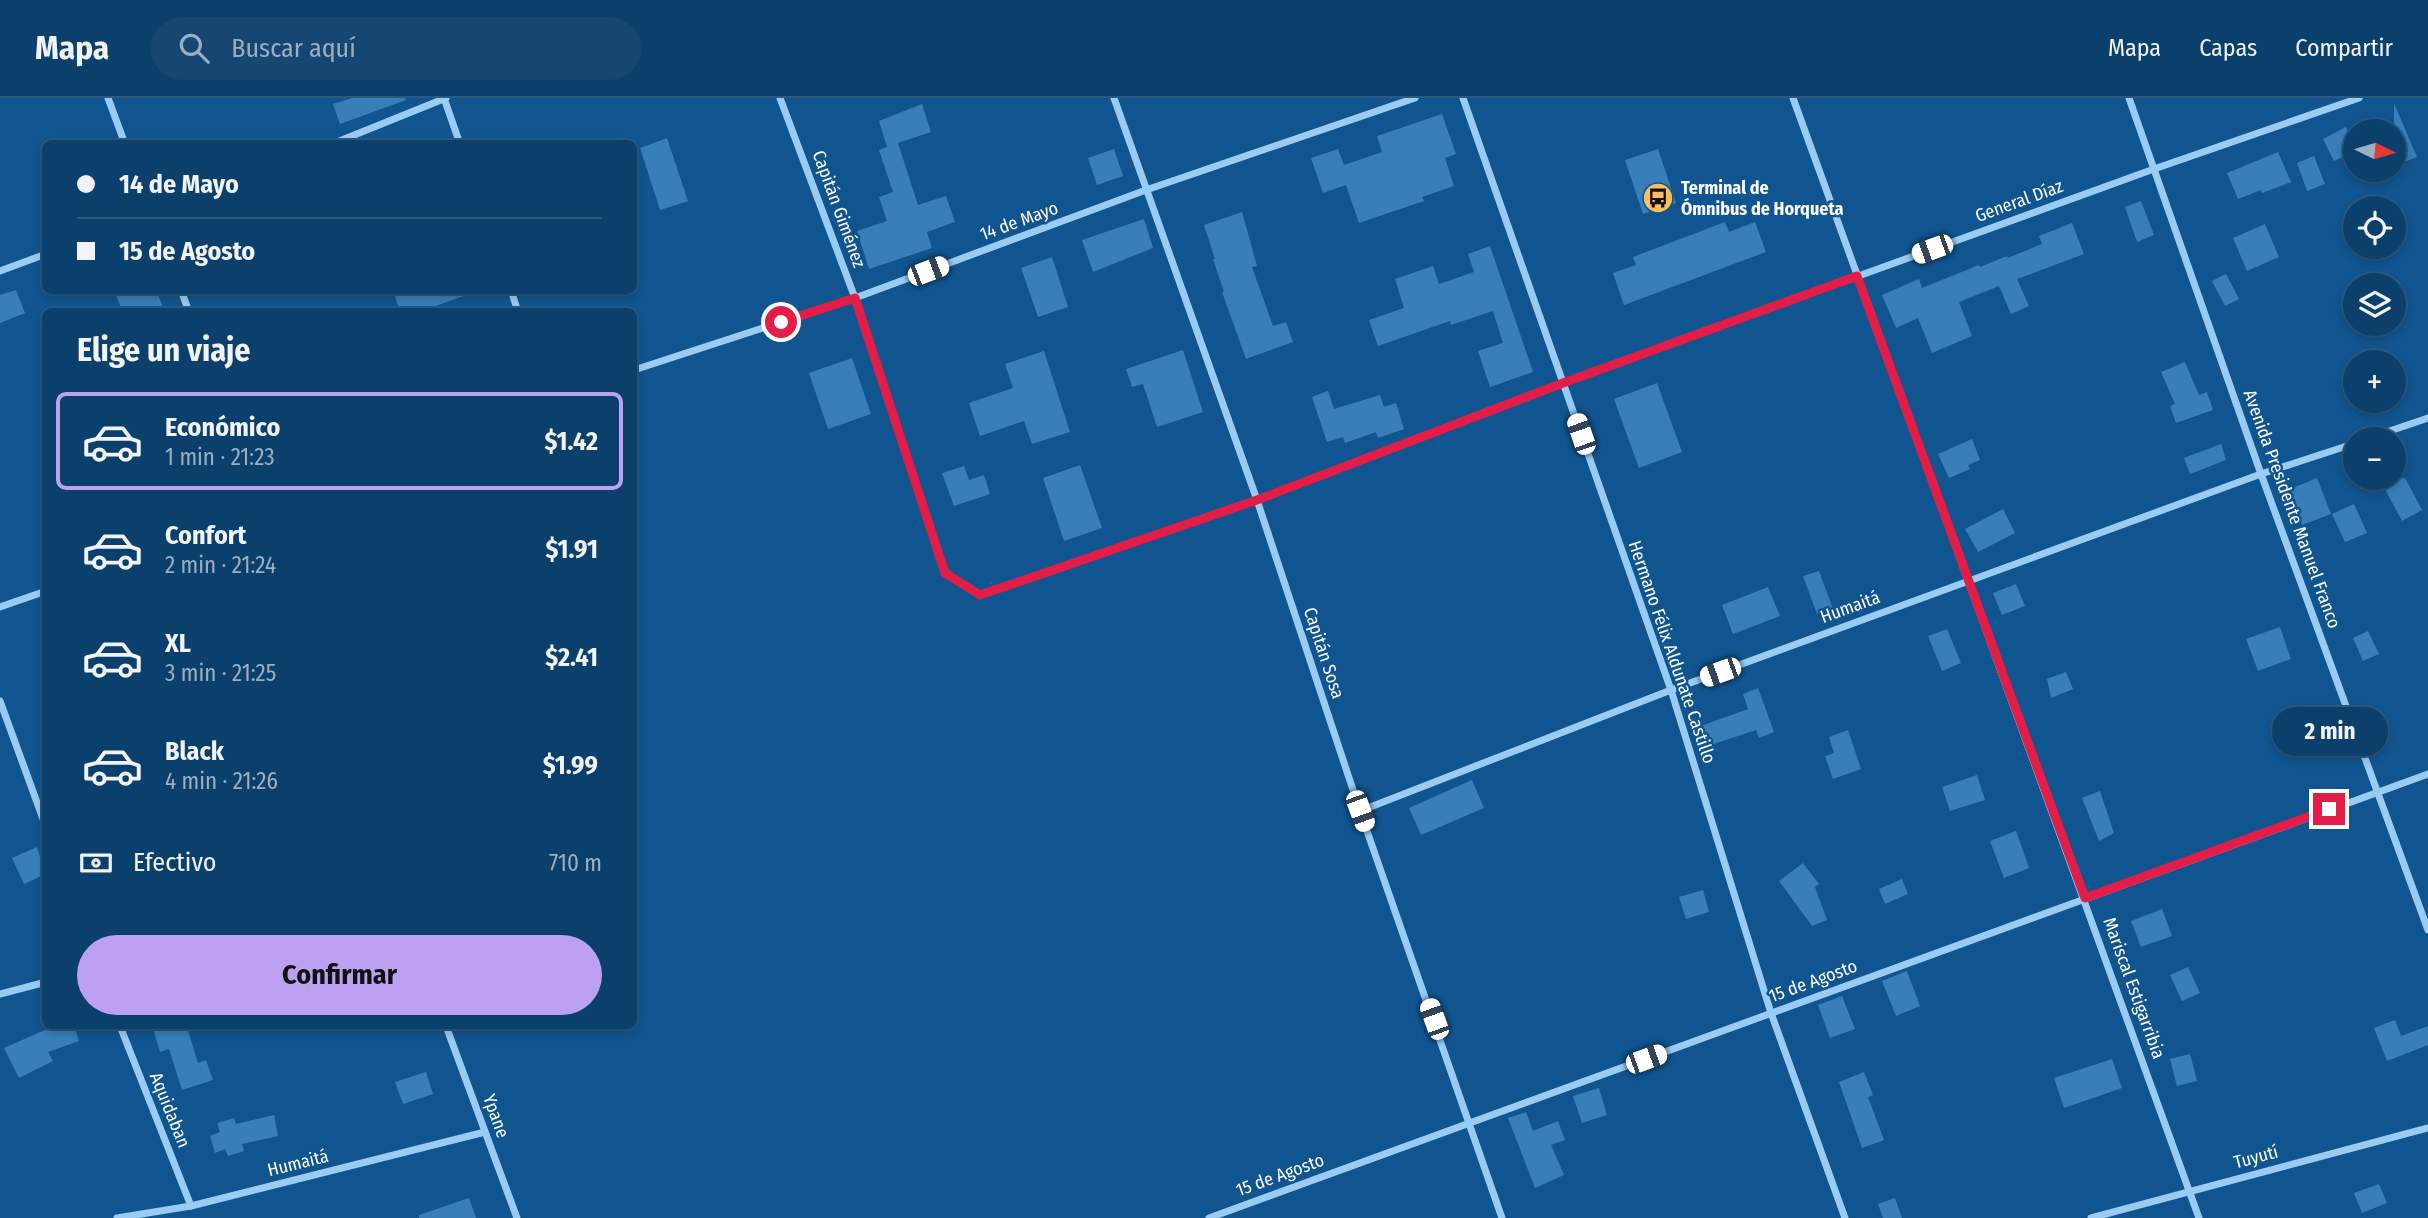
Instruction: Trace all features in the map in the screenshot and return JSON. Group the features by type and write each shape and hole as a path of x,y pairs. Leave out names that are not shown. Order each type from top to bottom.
{"street":[{"path":"108,98 124,140"},
{"path":"342,140 445,98 459,140"},
{"name":"Capitán Giménez","path":"780,98 855,298 945,573 980,595"},
{"name":"Capitán Sosa","path":"1114,98 1257,500 1360,811 1502,1218"},
{"name":"14 de Mayo","path":"637,369 855,298 1146,190 1415,98"},
{"name":"Hermano Félix Aldunate Castillo","path":"1463,98 1671,690 1771,1013 1845,1218"},
{"name":"Mariscal Estigarribia","path":"1793,98 2199,1218"},
{"name":"Avenida Presidente Manuel Franco","path":"2129,98 2261,474 2428,930"},
{"name":"General Díaz","path":"980,595 1257,500 1563,383 2154,169 2359,98"},
{"path":"0,271 42,255"},
{"path":"2401,427 2428,418"},
{"name":"Humaitá","path":"1360,811 1671,690 2261,474 2343,447"},
{"path":"0,607 42,591"},
{"path":"0,701 42,816"},
{"name":"15 de Agosto","path":"1209,1218 2428,774"},
{"path":"0,994 42,983"},
{"name":"Aquidaban","path":"121,1029 191,1206"},
{"name":"Ypane","path":"447,1029 517,1218"},
{"name":"Tuyutí","path":"2091,1218 2428,1128"},
{"name":"Humaitá","path":"117,1218 191,1206 485,1132"}],"building":[{"path":"352,98 406,100 340,124 333,104"},
{"path":"2394,103 2401,119 2394,119"},
{"path":"922,104 931,132 898,143 918,205 946,196 955,222 927,232 932,248 869,269 857,231 887,221 879,197 893,192 879,150 887,147 879,121"},
{"path":"1442,114 1456,154 1445,158 1454,186 1422,197 1424,201 1359,223 1346,185 1323,193 1311,158 1338,149 1344,165 1382,152 1377,136"},
{"path":"2343,129 2343,157 2334,161 2323,139"},
{"path":"2406,131 2417,157 2406,161"},
{"path":"667,138 688,201 660,210 640,148"},
{"path":"1114,149 1123,176 1097,185 1088,158"},
{"path":"1658,149 1676,203 1643,214 1625,160"},
{"path":"2278,152 2291,182 2238,199 2227,173"},
{"path":"2314,156 2325,184 2307,191 2297,163"},
{"path":"2141,201 2154,235 2137,242 2125,207"},
{"path":"1242,212 1257,266 1252,267 1273,326 1286,322 1293,342 1246,359 1222,292 1204,225"},
{"path":"1144,219 1153,248 1093,272 1082,240"},
{"path":"1725,222 1729,232 1755,222 1766,252 1624,305 1613,273 1636,265 1633,257"},
{"path":"2072,223 2084,254 2017,279 2029,306 2011,314 1999,286 1959,302 1972,336 1932,353 1918,318 1896,328 1882,295 1919,279 1922,288 1979,265 1980,267 2007,256 2008,258 2042,244 2039,236"},
{"path":"2265,224 2279,257 2247,271 2233,238"},
{"path":"1490,246 1533,372 1490,387 1478,351 1503,343 1493,311 1451,325 1450,321 1378,346 1369,320 1404,308 1395,279 1433,266 1439,284 1474,272 1468,254"},
{"path":"1052,257 1068,307 1038,317 1021,268"},
{"path":"2226,274 2239,299 2225,306 2212,281"},
{"path":"16,290 25,313 0,323 0,295"},
{"path":"116,294 158,294 163,308 121,308"},
{"path":"394,294 469,294 430,308 399,308"},
{"path":"1183,350 1203,412 1157,427 1143,384 1132,387 1126,369"},
{"path":"1044,351 1070,432 1032,444 1024,421 980,436 969,403 1013,388 1005,364"},
{"path":"852,358 871,414 828,429 809,373"},
{"path":"2185,362 2199,395 2207,392 2213,410 2176,423 2170,406 2175,404 2161,372"},
{"path":"1657,383 1682,452 1639,468 1614,399"},
{"path":"1328,391 1334,409 1380,395 1384,407 1396,403 1404,429 1378,438 1376,432 1345,443 1343,437 1327,442 1312,397"},
{"path":"1972,439 1980,460 1968,465 1970,469 1949,478 1938,454"},
{"path":"2221,444 2226,460 2190,474 2184,458"},
{"path":"1080,465 1102,528 1064,541 1043,478"},
{"path":"964,466 969,480 984,475 990,494 954,506 942,473"},
{"path":"2317,478 2331,514 2302,525 2288,490"},
{"path":"2406,480 2422,510 2402,521 2385,490 2406,490"},
{"path":"2354,504 2367,533 2345,542 2332,514"},
{"path":"2003,509 2015,533 1978,552 1965,529"},
{"path":"1819,571 1833,609 1817,614 1803,576"},
{"path":"2016,584 2025,606 2002,615 1993,593"},
{"path":"1768,587 1780,616 1733,634 1722,605"},
{"path":"2280,627 2291,659 2258,671 2246,639"},
{"path":"1947,629 1961,663 1942,671 1928,636"},
{"path":"2368,631 2379,654 2363,661 2353,638"},
{"path":"2066,672 2073,689 2051,698 2047,679"},
{"path":"1758,688 1774,732 1759,738 1756,730 1708,746 1701,726 1748,709 1743,694"},
{"path":"1848,730 1861,769 1833,779 1825,756 1834,753 1829,737"},
{"path":"1977,775 1985,800 1950,811 1942,787"},
{"path":"1472,780 1484,808 1421,835 1409,808"},
{"path":"2100,791 2114,833 2099,841 2082,798"},
{"path":"2016,831 2029,868 2004,878 1990,841"},
{"path":"37,847 42,862 42,876 24,884 12,858"},
{"path":"1803,863 1819,884 1815,887 1827,920 1812,926 1779,881"},
{"path":"1902,879 1908,894 1885,904 1879,889"},
{"path":"1703,890 1709,912 1686,919 1679,897"},
{"path":"2162,909 2172,936 2141,947 2131,921"},
{"path":"2188,967 2200,993 2182,1001 2170,975"},
{"path":"1907,971 1920,1006 1896,1016 1882,981"},
{"path":"1842,996 1855,1029 1830,1038 1818,1005"},
{"path":"2395,1020 2401,1036 2428,1026 2428,1045 2387,1061 2374,1028"},
{"path":"47,1029 75,1029 79,1041 48,1052 53,1061 19,1078 4,1048"},
{"path":"153,1029 188,1029 198,1063 206,1060 213,1080 182,1090 169,1049 160,1052"},
{"path":"2190,1054 2197,1081 2177,1086 2170,1059"},
{"path":"2112,1059 2122,1088 2064,1108 2054,1078"},
{"path":"426,1072 433,1094 403,1104 395,1082"},
{"path":"1864,1072 1873,1095 1868,1097 1884,1140 1862,1148 1839,1082"},
{"path":"1599,1088 1607,1115 1582,1123 1573,1096"},
{"path":"1526,1112 1533,1131 1558,1121 1565,1140 1551,1145 1564,1175 1535,1188 1508,1118"},
{"path":"274,1115 278,1136 242,1144 244,1151 228,1156 225,1149 215,1153 210,1136 220,1132 217,1123 234,1118 236,1124"},
{"path":"2379,1184 2387,1203 2362,1213 2354,1193"},
{"path":"469,1198 476,1218 419,1218 419,1215"},
{"path":"1895,1198 1902,1218 1883,1218 1878,1204"}],"place":[{"name":"Terminal de Ómnibus de Horqueta","path":"1658,198"}],"route":[{"path":"781,322 855,298 945,573 980,595 1257,500 1563,383 1857,276 2085,898 2329,809"}]}
